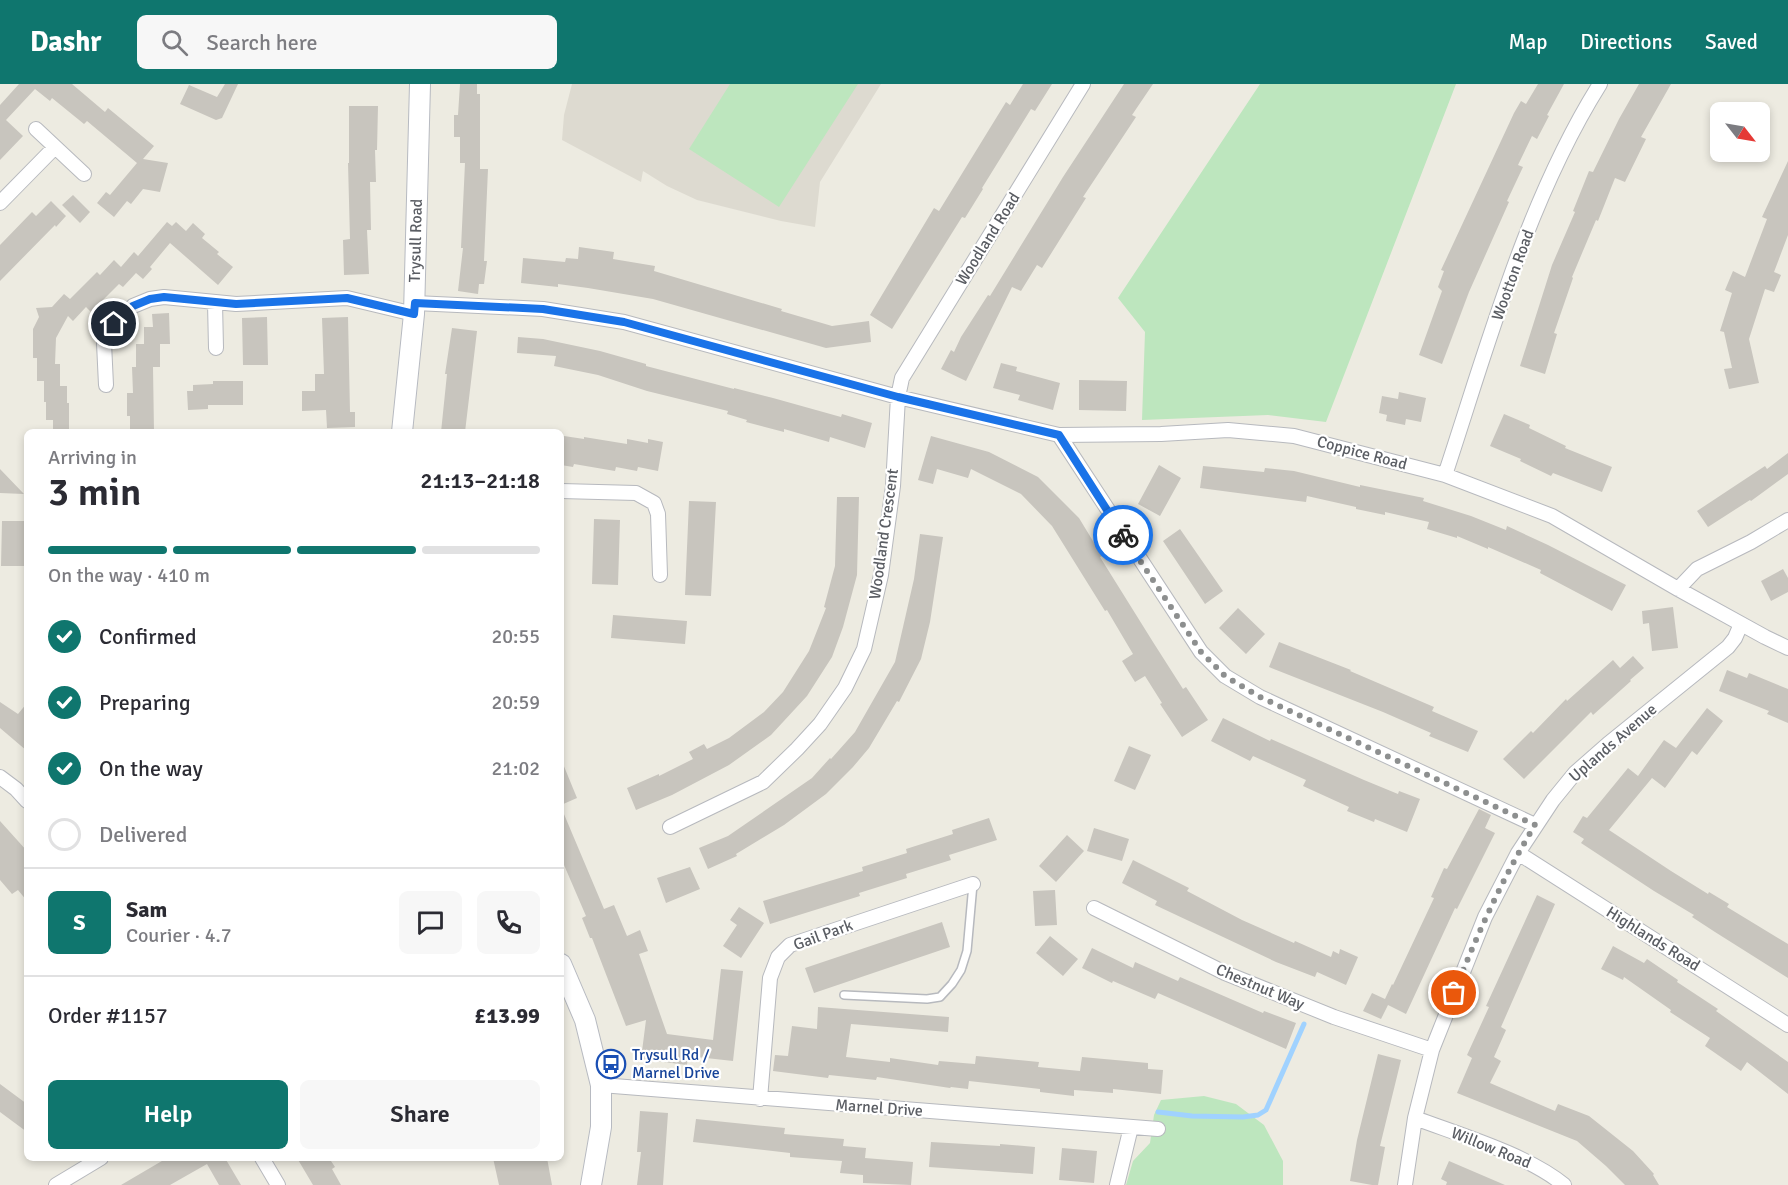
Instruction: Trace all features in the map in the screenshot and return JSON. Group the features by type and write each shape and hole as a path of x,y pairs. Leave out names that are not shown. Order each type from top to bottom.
{"street":[{"name":"Trysull Road","path":"402,429 415,308 420,84"},
{"name":"Woodland Road","path":"898,397 902,378 1083,84"},
{"name":"Wootton Road","path":"1445,475 1539,202 1600,84"},
{"path":"36,129 84,174"},
{"path":"0,203 55,147"},
{"name":"Coppice Road","path":"106,385 104,344 114,324 133,306 150,299 164,297 236,304 347,298 415,308 543,309 624,322 898,397 1059,435 1161,434 1228,430 1294,436 1445,475 1552,516 1678,589 1788,648"},
{"path":"215,303 216,348"},
{"name":"Woodland Crescent","path":"670,827 763,782 820,724 846,688 864,649 882,575 893,486 898,397"},
{"path":"1059,435 1201,652 1225,676 1260,697 1535,825"},
{"path":"564,491 636,494 654,503 658,514 660,575"},
{"path":"1678,589 1697,569 1751,542 1788,520"},
{"name":"Uplands Avenue","path":"1405,1185 1415,1118 1432,1050 1485,917 1518,853 1535,825 1575,773 1728,647 1742,624"},
{"path":"0,777 24,798"},
{"name":"Highlands Road","path":"1518,853 1788,1025"},
{"name":"Gail Park","path":"760,1099 770,978 778,957 790,945 973,884"},
{"name":"Chestnut Way","path":"1094,908 1262,989 1334,1017 1432,1050"},
{"path":"564,971 585,1020 601,1085 601,1127 591,1185"},
{"name":"Marnel Drive","path":"601,1085 1158,1129"},
{"name":"Willow Road","path":"1415,1118 1490,1146 1535,1166 1564,1185"},
{"path":"1117,1185 1131,1127"},
{"path":"56,1185 96,1161"},
{"path":"264,1161 278,1185"}],"lane":[{"path":"844,995 927,999 940,997 961,970 967,951 973,884"}],"shaded area":[{"path":"572,84 881,84 820,182 815,227 697,200 667,186 643,171 641,182 562,140 564,115"}],"green space":[{"path":"730,84 858,84 779,207 689,149"},
{"path":"1260,84 1456,84 1326,422 1268,415 1142,420 1145,332 1118,298"},
{"path":"1204,1096 1236,1104 1264,1125 1283,1161 1283,1185 1126,1185 1133,1161 1150,1143 1154,1115 1161,1100"}],"building":[{"path":"19,84 72,84 105,112 108,108 154,146 143,159 168,163 160,192 143,189 131,204 127,201 114,217 97,203 106,192 110,195 137,163 87,121 84,124 52,98 50,101 35,89 6,120 23,136 0,160 0,105"},
{"path":"225,84 238,84 222,118 216,120 180,104 189,85 217,97"},
{"path":"460,84 477,84 477,94 480,94 480,169 488,169 484,261 487,261 484,284 479,284 478,294 458,291 463,248 461,248 465,163 460,163 460,137 454,137 454,115 458,115"},
{"path":"1023,84 1052,84 1035,111 1031,109 965,218 962,217 892,329 870,315 934,208 939,211 1006,102 1010,105"},
{"path":"1124,84 1153,84 1132,115 1136,117 1083,197 1086,198 1042,268 1037,265 1021,291 1012,287 966,381 941,369 951,350 954,352 961,337 988,295 990,296 1063,177"},
{"path":"1538,84 1564,84 1537,139 1532,136 1518,165 1523,167 1469,292 1442,364 1419,355 1442,291 1438,287 1444,271 1441,270 1514,113 1521,101 1526,104"},
{"path":"1639,84 1671,84 1641,137 1646,139 1625,182 1615,178 1598,221 1596,220 1572,277 1554,333 1557,334 1545,374 1520,366 1552,265 1575,212 1573,211 1589,171 1593,172"},
{"path":"349,106 378,106 377,150 375,150 376,182 370,182 371,230 367,230 369,274 344,275 343,240 350,239"},
{"path":"1788,161 1788,235 1774,272 1781,275 1774,292 1765,289 1749,339 1759,383 1729,389 1724,369 1732,368 1724,332 1720,331 1732,293 1725,290 1733,271 1745,277 1767,219 1762,217"},
{"path":"73,195 90,212 80,223 62,205"},
{"path":"51,201 66,216 0,281 0,245 32,212 36,216"},
{"path":"167,222 172,226 176,222 186,231 193,223 205,234 202,238 233,267 218,285 170,243 143,279 136,273 123,287 119,284 91,312 86,307 73,321 68,316 56,338 55,364 60,364 60,386 67,386 69,429 53,429 53,420 46,420 44,381 37,381 37,358 33,358 33,329 39,317 36,308 52,307 64,294 70,299 97,272 100,275 114,260 121,267 134,252 138,256"},
{"path":"579,247 614,252 613,259 655,266 654,271 832,326 869,321 871,342 826,348 653,299 558,284 558,287 521,283 523,258 565,262 566,258 578,259"},
{"path":"169,313 170,344 160,344 160,367 153,367 154,429 130,429 130,416 127,416 127,393 133,393 132,367 136,367 136,344 144,344 144,327 153,327 152,314"},
{"path":"267,317 268,365 243,365 242,318"},
{"path":"348,317 350,412 355,412 355,427 327,428 326,410 302,411 302,391 315,391 315,374 324,374 322,318"},
{"path":"452,328 477,331 465,429 441,429 447,374 445,374"},
{"path":"518,337 543,339 600,351 646,364 646,366 872,423 865,448 830,437 829,442 784,429 784,432 746,422 747,420 727,414 728,411 647,391 598,375 554,366 556,356 517,353"},
{"path":"1001,363 1017,367 1016,371 1060,383 1053,410 1018,400 1020,395 993,388"},
{"path":"1079,380 1127,381 1126,411 1079,410"},
{"path":"213,381 243,381 243,405 208,405 208,409 188,410 187,391 193,391 193,385 213,384"},
{"path":"1399,392 1426,398 1421,422 1406,419 1405,425 1386,421 1387,415 1379,413 1382,396 1398,399"},
{"path":"1504,414 1530,425 1529,428 1566,446 1565,448 1612,467 1602,492 1553,473 1551,476 1520,461 1521,459 1490,446"},
{"path":"564,436 627,444 627,439 648,443 648,439 663,442 658,471 638,467 637,471 616,467 615,471 574,464 573,467 564,466"},
{"path":"931,436 989,452 1038,477 1079,518 1102,556 1100,557 1183,689 1186,687 1208,720 1182,737 1145,676 1135,682 1122,661 1133,654 1107,610 1105,611 1052,526 1021,494 971,469 968,478 937,469 933,484 918,480"},
{"path":"1788,453 1788,474 1751,501 1708,527 1697,511 1765,466 1767,469"},
{"path":"1159,465 1181,478 1160,516 1138,504"},
{"path":"1203,466 1264,472 1265,468 1294,471 1360,487 1360,485 1424,498 1423,501 1506,530 1507,526 1626,585 1612,611 1540,573 1541,570 1488,547 1488,549 1457,536 1457,538 1427,529 1429,522 1385,512 1385,515 1356,509 1356,507 1307,496 1306,502 1200,488"},
{"path":"0,469 24,494 0,493"},
{"path":"837,497 859,497 857,575 832,657 807,696 771,735 729,765 672,795 636,810 627,788 659,774 659,776 693,759 689,752 704,744 707,749 729,738 764,712 783,692 809,651 826,608 824,607 835,566"},
{"path":"689,501 716,502 711,596 685,595"},
{"path":"594,519 620,520 618,585 592,584"},
{"path":"2,521 24,521 24,566 1,566"},
{"path":"1180,529 1223,591 1205,604 1163,541"},
{"path":"920,534 943,537 930,622 921,659 899,702 897,701 869,748 826,794 784,825 736,854 737,856 708,869 699,848 728,836 812,778 855,732 895,662 914,579"},
{"path":"1783,569 1788,578 1788,592 1771,601 1761,581"},
{"path":"1673,607 1678,648 1652,651 1649,623 1643,624 1642,611"},
{"path":"1238,608 1265,634 1246,654 1219,628"},
{"path":"613,615 687,621 685,644 611,638"},
{"path":"1279,642 1351,670 1434,707 1432,711 1478,731 1468,752 1429,736 1431,733 1383,712 1269,667"},
{"path":"1633,656 1644,668 1593,715 1591,712 1524,779 1503,759 1531,731 1533,733 1566,699 1567,701 1613,660 1620,668"},
{"path":"1727,670 1747,678 1749,673 1788,689 1788,723 1767,714 1769,711 1719,691"},
{"path":"0,702 18,714 24,707 24,748 0,728"},
{"path":"1707,708 1723,721 1697,755 1692,751 1665,788 1652,778 1609,830 1708,894 1709,892 1729,904 1727,907 1788,944 1788,978 1581,843 1584,839 1573,832 1583,816 1587,818 1628,768 1638,776 1664,740 1676,748"},
{"path":"1223,718 1270,741 1271,739 1398,794 1399,791 1420,799 1407,832 1347,811 1349,807 1303,786 1306,780 1253,756 1250,761 1211,741"},
{"path":"1129,746 1151,755 1135,790 1114,781"},
{"path":"564,766 577,798 564,804"},
{"path":"1479,809 1491,815 1485,828 1495,833 1457,909 1455,908 1406,1014 1388,1005 1381,1019 1363,1011 1372,993 1385,999 1434,898 1431,897 1444,868 1447,869"},
{"path":"564,814 604,909 614,905 627,936 640,930 648,951 639,954 667,1034 713,1040 721,969 743,971 733,1061 688,1056 687,1065 641,1059 646,1020 626,1026 582,918 586,916 564,865"},
{"path":"989,818 997,840 949,855 951,860 906,874 907,878 859,893 860,896 770,924 763,901 863,871 862,867 907,853 906,849 953,834 952,830"},
{"path":"0,821 24,848 24,897 18,890 12,894 0,880"},
{"path":"1094,828 1129,839 1122,861 1087,851"},
{"path":"1067,835 1084,851 1056,882 1039,866"},
{"path":"1133,860 1189,888 1187,891 1242,920 1294,943 1295,941 1331,957 1333,951 1339,954 1340,949 1358,957 1346,985 1317,972 1315,977 1276,962 1155,905 1157,901 1122,883"},
{"path":"690,867 700,889 666,903 657,878"},
{"path":"1055,890 1057,925 1035,926 1033,891"},
{"path":"1537,895 1555,904 1501,1027 1506,1030 1494,1057 1501,1061 1490,1083 1555,1111 1558,1104 1589,1116 1633,1151 1654,1174 1659,1185 1625,1185 1577,1141 1457,1093 1472,1058 1467,1055 1489,1007 1486,1006"},
{"path":"739,907 764,923 741,958 723,946 737,925 730,920"},
{"path":"942,922 950,947 814,993 805,968"},
{"path":"1050,936 1078,959 1063,976 1036,953"},
{"path":"1613,946 1644,963 1647,959 1788,1062 1788,1094 1747,1062 1741,1071 1705,1046 1710,1038 1670,1012 1671,1010 1624,977 1623,980 1601,969"},
{"path":"1092,948 1133,968 1135,962 1178,981 1180,977 1263,1013 1264,1011 1296,1023 1286,1049 1158,993 1155,999 1113,981 1112,983 1082,968"},
{"path":"818,1007 949,1017 948,1032 851,1024 846,1057 890,1062 890,1058 938,1065 939,1061 975,1064 976,1056 1039,1062 1038,1067 1080,1071 1082,1057 1148,1063 1148,1069 1163,1070 1161,1094 1113,1089 1113,1093 1074,1090 1074,1096 1040,1092 1040,1089 969,1081 968,1089 877,1077 876,1080 829,1075 828,1078 773,1071 775,1055 788,1056 792,1026 817,1029"},
{"path":"1378,1054 1401,1060 1380,1146 1385,1147 1378,1185 1372,1185 1350,1181 1357,1140"},
{"path":"0,1084 24,1102 24,1130 0,1112"},
{"path":"640,1111 668,1113 663,1185 637,1185 641,1152 637,1152"},
{"path":"696,1119 785,1128 784,1134 844,1139 843,1146 866,1148 865,1158 913,1162 911,1185 863,1183 863,1175 840,1173 842,1161 790,1157 790,1153 693,1142"},
{"path":"931,1142 1035,1147 1033,1174 929,1167"},
{"path":"1062,1148 1097,1151 1094,1183 1059,1180"},
{"path":"162,1161 227,1161 241,1185 219,1185 207,1164 170,1185 121,1185"},
{"path":"299,1161 331,1161 335,1167 332,1169 341,1185 313,1185"},
{"path":"494,1161 548,1161 552,1185 499,1185"},
{"path":"1449,1161 1505,1185 1446,1185 1447,1182 1441,1179"}],"waterway":[{"path":"1158,1112 1192,1116 1258,1115 1266,1110 1304,1024"}],"way so far":[{"path":"1123,535 1201,652 1225,676 1260,697 1535,825 1485,917 1454,993"}],"place":[{"name":"Trysull Rd / Marnel Drive","path":"611,1064"}],"route":[{"path":"114,324 133,306 150,299 164,297 236,304 347,298 414,314 415,303 543,309 624,322 898,397 1059,435 1123,535"}]}
